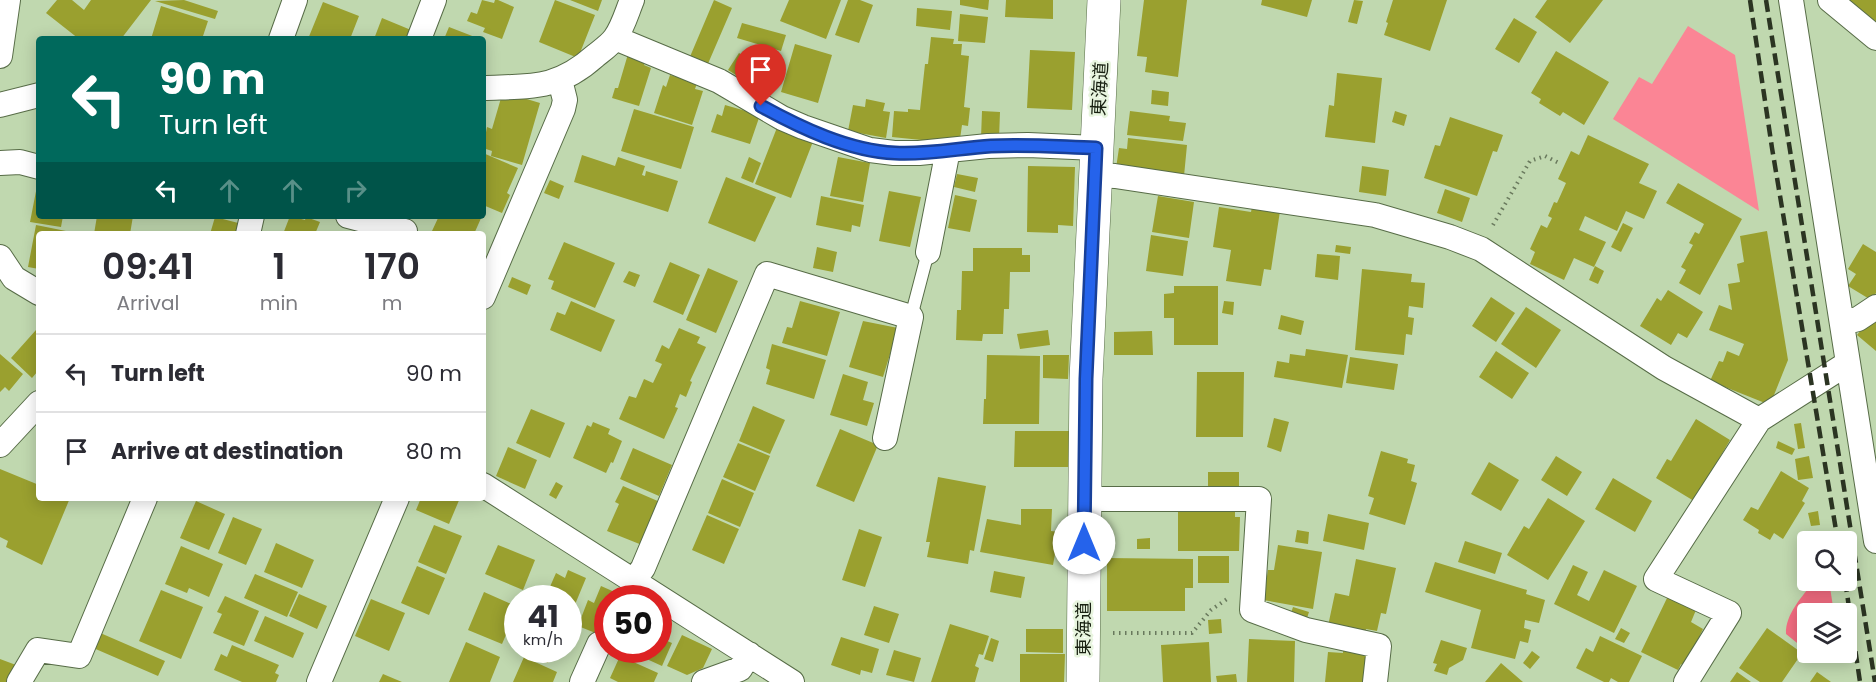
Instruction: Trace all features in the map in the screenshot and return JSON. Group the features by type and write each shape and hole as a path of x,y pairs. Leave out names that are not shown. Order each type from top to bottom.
{"main road":[{"name":"東海道","path":"1083,682 1086,379 1104,0"}],"street":[{"path":"1,48 8,0"},
{"path":"282,36 295,0"},
{"path":"419,36 434,0"},
{"path":"486,87 536,86 560,80 582,68 615,38 632,0"},
{"path":"1791,0 1876,541"},
{"path":"1830,0 1876,38"},
{"path":"615,38 711,77 782,118 845,143 870,150 894,153 1018,145 1096,162 1115,176 1354,211 1406,223 1465,242 1664,368 1759,420"},
{"path":"486,290 563,110 565,100 560,80"},
{"path":"0,105 36,96"},
{"path":"928,252 948,150"},
{"path":"0,163 20,162 36,166"},
{"path":"359,219 405,231"},
{"path":"0,257 14,278 36,291"},
{"path":"634,581 642,568 767,274 911,317 885,438"},
{"path":"1842,323 1858,319 1876,307"},
{"path":"1686,682 1730,614 1656,579 1759,420 1848,363"},
{"path":"0,445 36,406"},
{"path":"486,487 792,682"},
{"path":"1084,499 1259,499 1252,610 1306,630 1379,646 1375,682"},
{"path":"20,682 38,650 79,656 144,501"},
{"path":"319,682 397,501"},
{"path":"582,682 594,654"},
{"path":"704,682 740,669 749,654"}],"lane":[{"path":"911,317 928,252"}],"path":[{"path":"1479,249 1530,161 1545,156 1559,163"},
{"path":"1084,632 1192,633 1211,610 1234,593 1253,594"}],"shaded area":[{"path":"1688,26 1735,55 1759,211 1613,119 1639,77 1652,84"},
{"path":"1807,591 1831,591 1832,603 1798,603"},
{"path":"1796,606 1797,643 1786,634 1788,619"}],"building":[{"path":"57,0 72,0 84,10 91,0 151,0 123,36 75,36 46,13"},
{"path":"184,0 218,11 215,19 155,1"},
{"path":"482,0 494,3 498,0 514,7 502,39 483,32 485,28 467,21 471,12 477,14"},
{"path":"555,0 595,15 578,58 539,42"},
{"path":"570,0 602,0 598,11"},
{"path":"714,0 732,8 707,66 689,59"},
{"path":"789,0 841,0 826,39 780,21"},
{"path":"848,0 860,0 873,5 859,43 835,35"},
{"path":"960,0 989,0 988,10 960,5"},
{"path":"1006,0 1053,0 1053,19 1005,17"},
{"path":"1144,0 1187,0 1178,77 1145,72 1147,57 1137,56"},
{"path":"1262,0 1312,0 1307,17 1261,5"},
{"path":"1354,0 1363,1 1357,24 1348,22"},
{"path":"1393,0 1447,0 1430,51 1384,35"},
{"path":"1547,0 1603,0 1570,43 1535,17"},
{"path":"1848,0 1876,0 1876,22"},
{"path":"323,2 359,16 351,36 309,36"},
{"path":"161,6 208,21 203,36 152,36"},
{"path":"917,8 952,11 950,30 916,26"},
{"path":"960,14 988,17 985,43 958,41"},
{"path":"382,18 411,30 408,36 375,36"},
{"path":"1514,18 1537,32 1519,63 1495,49"},
{"path":"742,23 786,35 781,51 737,38"},
{"path":"449,27 472,36 445,36"},
{"path":"931,37 954,39 953,44 962,44 961,55 969,56 964,107 970,108 968,126 962,125 960,139 941,138 941,142 892,137 894,111 920,110 925,64 928,64"},
{"path":"795,44 832,55 818,103 781,92"},
{"path":"1030,50 1075,52 1072,110 1027,108"},
{"path":"1556,51 1609,82 1584,125 1563,112 1560,116 1539,103 1541,99 1531,93"},
{"path":"739,53 777,76 766,94 728,70"},
{"path":"628,54 646,59 644,65 651,68 639,106 612,98 615,88 618,88"},
{"path":"1337,73 1382,78 1375,143 1325,137 1329,105 1334,106"},
{"path":"670,75 697,83 695,89 703,91 692,125 654,113 663,85 666,87"},
{"path":"1152,90 1169,92 1168,106 1151,104"},
{"path":"520,97 540,103 522,165 491,156 492,151 486,149 487,127 492,129 501,98"},
{"path":"866,99 885,103 883,111 890,112 886,138 848,131 853,105 865,107"},
{"path":"725,105 760,115 750,144 711,132 717,114 722,116"},
{"path":"634,109 694,127 681,169 621,151"},
{"path":"982,111 1000,112 999,139 981,138"},
{"path":"1130,111 1170,116 1169,121 1186,123 1183,141 1127,135"},
{"path":"1395,111 1407,115 1404,126 1392,122"},
{"path":"1450,117 1503,135 1497,152 1493,151 1477,196 1424,178 1435,145 1440,146"},
{"path":"778,125 814,139 791,198 755,184"},
{"path":"1588,135 1649,164 1639,183 1657,191 1644,219 1626,211 1617,231 1585,216 1579,230 1606,242 1594,267 1574,258 1564,280 1530,264 1535,252 1530,249 1541,225 1547,228 1552,218 1548,216 1566,183 1558,179 1571,151 1579,155"},
{"path":"1128,138 1187,145 1184,176 1116,168 1119,148 1127,149"},
{"path":"486,154 518,168 507,193 510,195 502,213 486,206"},
{"path":"582,155 615,166 618,157 645,166 642,175 645,176 646,171 678,181 668,212 574,182"},
{"path":"749,157 761,163 753,183 741,178"},
{"path":"838,157 870,163 863,202 830,196"},
{"path":"1028,166 1075,167 1073,226 1058,225 1058,233 1027,232"},
{"path":"1362,166 1389,170 1386,196 1359,192"},
{"path":"957,174 978,178 975,192 954,187"},
{"path":"726,177 776,197 755,242 708,223"},
{"path":"550,180 564,186 559,199 544,193"},
{"path":"1678,183 1742,219 1700,295 1679,283 1686,270 1681,267 1693,245 1689,243 1695,232 1699,234 1704,224 1666,203"},
{"path":"1445,189 1470,198 1462,222 1437,213"},
{"path":"36,191 36,219 62,219 61,227 30,222"},
{"path":"889,191 921,197 910,247 879,241"},
{"path":"955,195 977,200 970,232 948,228"},
{"path":"821,196 864,205 860,227 852,225 851,232 816,225"},
{"path":"1158,196 1194,202 1189,238 1152,232"},
{"path":"1219,207 1251,212 1252,207 1280,211 1271,270 1264,269 1261,286 1226,281 1231,250 1213,247"},
{"path":"96,219 132,219 130,231 94,231"},
{"path":"214,219 246,225 244,231 211,231"},
{"path":"289,219 312,219 320,222 316,231 284,231"},
{"path":"438,219 481,219 475,231 432,231"},
{"path":"1623,223 1633,228 1621,252 1611,247"},
{"path":"36,225 66,231 36,231 36,268 28,267"},
{"path":"1767,231 1788,360 1770,405 1710,381 1719,361 1723,362 1727,351 1739,356 1744,344 1709,330 1719,305 1732,310 1728,284 1740,282 1737,264 1744,262 1740,236"},
{"path":"1151,235 1188,241 1183,276 1146,271"},
{"path":"564,242 615,263 595,308 551,289 554,281 548,279"},
{"path":"1863,244 1876,252 1876,293 1871,300 1848,286 1856,274 1848,269"},
{"path":"1336,245 1351,247 1350,254 1335,252"},
{"path":"817,247 837,252 833,272 813,268"},
{"path":"973,248 1022,248 1022,255 1030,255 1030,272 1010,272 1009,309 1004,309 1003,334 983,334 982,341 956,340 957,310 961,310 962,271 973,271"},
{"path":"1317,254 1340,256 1338,280 1315,277"},
{"path":"670,262 700,275 683,315 653,302"},
{"path":"1595,266 1604,271 1598,284 1589,280"},
{"path":"708,268 738,281 716,333 686,320"},
{"path":"1362,269 1412,274 1411,282 1425,283 1423,308 1409,306 1408,317 1414,318 1412,335 1406,334 1404,355 1355,350"},
{"path":"629,271 640,275 635,287 623,282"},
{"path":"512,277 531,285 527,295 508,287"},
{"path":"1174,286 1218,286 1218,345 1174,345 1174,318 1164,318 1164,294 1174,293"},
{"path":"1668,290 1703,312 1687,338 1678,333 1671,345 1640,326 1657,298 1661,301"},
{"path":"1491,297 1515,313 1496,342 1472,326"},
{"path":"571,301 615,320 601,352 550,330 557,312 565,315"},
{"path":"800,301 840,312 827,356 782,343 787,327 792,328"},
{"path":"1224,301 1234,302 1233,315 1222,313"},
{"path":"1526,307 1561,330 1536,368 1501,344"},
{"path":"1876,311 1876,351 1857,335"},
{"path":"1281,315 1304,321 1301,335 1278,329"},
{"path":"863,321 898,328 883,377 849,367"},
{"path":"679,328 700,337 697,343 706,347 690,381 692,382 686,397 680,394 675,407 678,408 664,439 619,419 629,396 636,398 644,379 653,383 662,364 655,361 662,345 669,349"},
{"path":"36,330 36,373 32,378 11,358"},
{"path":"1048,330 1050,345 1020,349 1017,334"},
{"path":"1152,331 1153,355 1114,355 1114,332"},
{"path":"772,344 826,360 814,399 766,384 770,370 766,368"},
{"path":"1306,349 1348,355 1342,388 1274,377 1277,361 1289,363 1290,354 1305,356"},
{"path":"1496,351 1529,373 1512,399 1479,377"},
{"path":"0,354 23,374 9,391 5,387 0,392"},
{"path":"987,355 1040,356 1039,424 983,424"},
{"path":"1043,355 1069,355 1068,379 1043,378"},
{"path":"1350,357 1398,364 1394,390 1346,383"},
{"path":"1197,372 1244,372 1243,437 1196,437"},
{"path":"843,374 868,382 863,400 874,403 867,426 830,415"},
{"path":"753,406 785,420 770,454 739,441"},
{"path":"531,409 565,423 550,458 516,443"},
{"path":"1274,418 1289,422 1281,452 1267,447"},
{"path":"1696,419 1730,440 1694,501 1656,478 1667,459 1671,461"},
{"path":"593,422 610,429 608,434 622,441 606,473 573,458 587,425 591,427"},
{"path":"1801,423 1805,448 1798,449 1794,424"},
{"path":"840,429 878,445 854,502 816,486"},
{"path":"1015,431 1069,431 1069,467 1014,467"},
{"path":"1778,441 1795,449 1792,455 1776,448"},
{"path":"738,443 770,456 755,491 723,477"},
{"path":"508,447 537,460 525,489 496,476"},
{"path":"633,448 672,465 659,496 620,479"},
{"path":"1381,451 1408,459 1407,463 1415,465 1411,481 1417,483 1405,525 1369,514 1374,498 1368,496"},
{"path":"1556,456 1582,472 1567,496 1541,480"},
{"path":"1809,456 1813,478 1798,480 1795,459"},
{"path":"1489,462 1519,480 1501,511 1471,494"},
{"path":"0,469 36,484 36,501 69,501 42,565 6,547 8,541 0,537"},
{"path":"1781,471 1809,488 1802,501 1805,503 1783,539 1774,533 1770,540 1743,520 1751,507 1758,510"},
{"path":"1208,472 1239,472 1239,486 1208,486"},
{"path":"938,477 986,486 974,551 970,550 968,564 927,557 930,542 926,542"},
{"path":"1613,478 1652,501 1635,532 1595,509"},
{"path":"722,479 754,493 740,527 708,513"},
{"path":"556,482 563,486 556,499 549,495"},
{"path":"623,486 660,502 642,545 607,531 619,504 615,502"},
{"path":"1548,498 1585,521 1548,580 1507,555 1524,526 1529,529"},
{"path":"196,501 225,514 209,550 180,538"},
{"path":"420,501 459,501 449,524 416,510"},
{"path":"1178,503 1235,503 1235,517 1240,517 1239,551 1178,551"},
{"path":"1021,509 1052,509 1051,531 1059,532 1053,565 980,552 987,519 1021,525"},
{"path":"1818,511 1820,525 1811,526 1808,513"},
{"path":"1328,514 1369,523 1364,550 1323,541"},
{"path":"707,515 739,529 724,564 692,550"},
{"path":"233,517 262,529 246,565 218,553"},
{"path":"434,525 462,536 446,574 418,562"},
{"path":"859,529 882,537 865,587 842,580"},
{"path":"1297,530 1309,532 1308,544 1295,542"},
{"path":"1150,538 1150,549 1137,549 1137,539"},
{"path":"1465,541 1502,553 1495,574 1458,562"},
{"path":"276,543 314,560 302,588 264,572"},
{"path":"498,545 535,560 525,585 511,585 485,574"},
{"path":"1278,545 1322,552 1313,609 1263,600 1268,570 1274,570"},
{"path":"181,546 223,564 209,597 189,588 187,593 165,584"},
{"path":"1198,556 1229,556 1229,583 1198,583"},
{"path":"1107,558 1193,559 1193,588 1185,588 1185,611 1107,611"},
{"path":"1356,559 1396,568 1386,614 1381,613 1377,631 1366,629 1365,634 1328,626 1335,593 1349,596"},
{"path":"1435,562 1527,590 1526,594 1545,600 1539,623 1525,620 1524,628 1531,630 1528,643 1520,641 1515,659 1471,648 1481,610 1425,592"},
{"path":"1573,565 1588,572 1577,595 1589,601 1604,570 1637,586 1614,633 1554,604"},
{"path":"417,566 445,578 429,615 401,603"},
{"path":"568,570 586,578 582,588 582,585 551,585 556,573 565,578"},
{"path":"994,571 1025,577 1021,598 990,592"},
{"path":"255,574 298,592 287,617 244,598"},
{"path":"161,590 203,607 181,659 139,641"},
{"path":"484,592 504,601 502,644 468,630"},
{"path":"299,594 327,606 317,629 289,616"},
{"path":"225,596 259,611 244,646 213,633 222,614 217,612"},
{"path":"1668,596 1696,610 1691,622 1703,629 1685,666 1681,664 1678,670 1641,652"},
{"path":"371,599 405,613 389,651 355,636"},
{"path":"588,600 594,603 594,632 582,628 582,616"},
{"path":"874,606 899,614 889,643 864,635"},
{"path":"1293,607 1309,612 1305,624 1289,619"},
{"path":"265,616 304,633 293,658 254,641"},
{"path":"1221,619 1222,633 1209,634 1208,620"},
{"path":"950,624 989,636 983,655 979,654 975,666 979,668 975,682 931,682"},
{"path":"1621,628 1630,633 1624,643 1615,639"},
{"path":"1767,628 1797,649 1797,660 1782,682 1760,682 1739,668"},
{"path":"1026,629 1063,629 1063,653 1026,652"},
{"path":"98,632 165,661 158,676 91,647"},
{"path":"682,635 712,649 703,668 687,675 667,666 668,663 672,663 672,656"},
{"path":"1600,636 1642,656 1629,682 1618,682 1611,678 1609,682 1604,682 1576,668 1586,648 1593,652"},
{"path":"841,637 879,649 872,673 861,670 860,675 831,665"},
{"path":"991,638 999,641 993,662 984,659"},
{"path":"1249,639 1295,641 1294,682 1247,682"},
{"path":"1441,640 1467,648 1463,660 1449,668 1447,675 1434,671 1437,664 1433,663"},
{"path":"466,642 500,657 490,682 449,682"},
{"path":"1209,642 1211,682 1163,682 1161,645"},
{"path":"232,645 279,665 275,673 279,675 276,682 242,682 214,670 221,654 227,657"},
{"path":"1343,646 1363,649 1363,655 1370,656 1368,682 1325,682 1328,652 1343,653"},
{"path":"894,650 921,658 914,682 886,675"},
{"path":"1532,651 1540,657 1530,669 1523,663"},
{"path":"1020,654 1065,654 1064,682 1020,682"},
{"path":"0,659 16,665 9,682 0,682"},
{"path":"521,663 537,663 557,672 553,682 513,682"},
{"path":"617,663 636,663 658,673 654,682 618,682 610,678"},
{"path":"1501,663 1523,682 1485,682"},
{"path":"1737,672 1751,682 1730,682"},
{"path":"1817,672 1831,682 1810,682"},
{"path":"383,674 402,682 379,682"},
{"path":"1236,674 1237,682 1217,682 1216,676"}],"railway":[{"path":"1750,0 1772,148 1836,531"},
{"path":"1766,0 1875,682"},
{"path":"1847,591 1860,682"}],"route":[{"path":"761,106 803,127 870,150 919,153 1008,145 1096,148 1086,379 1084,543"}]}
